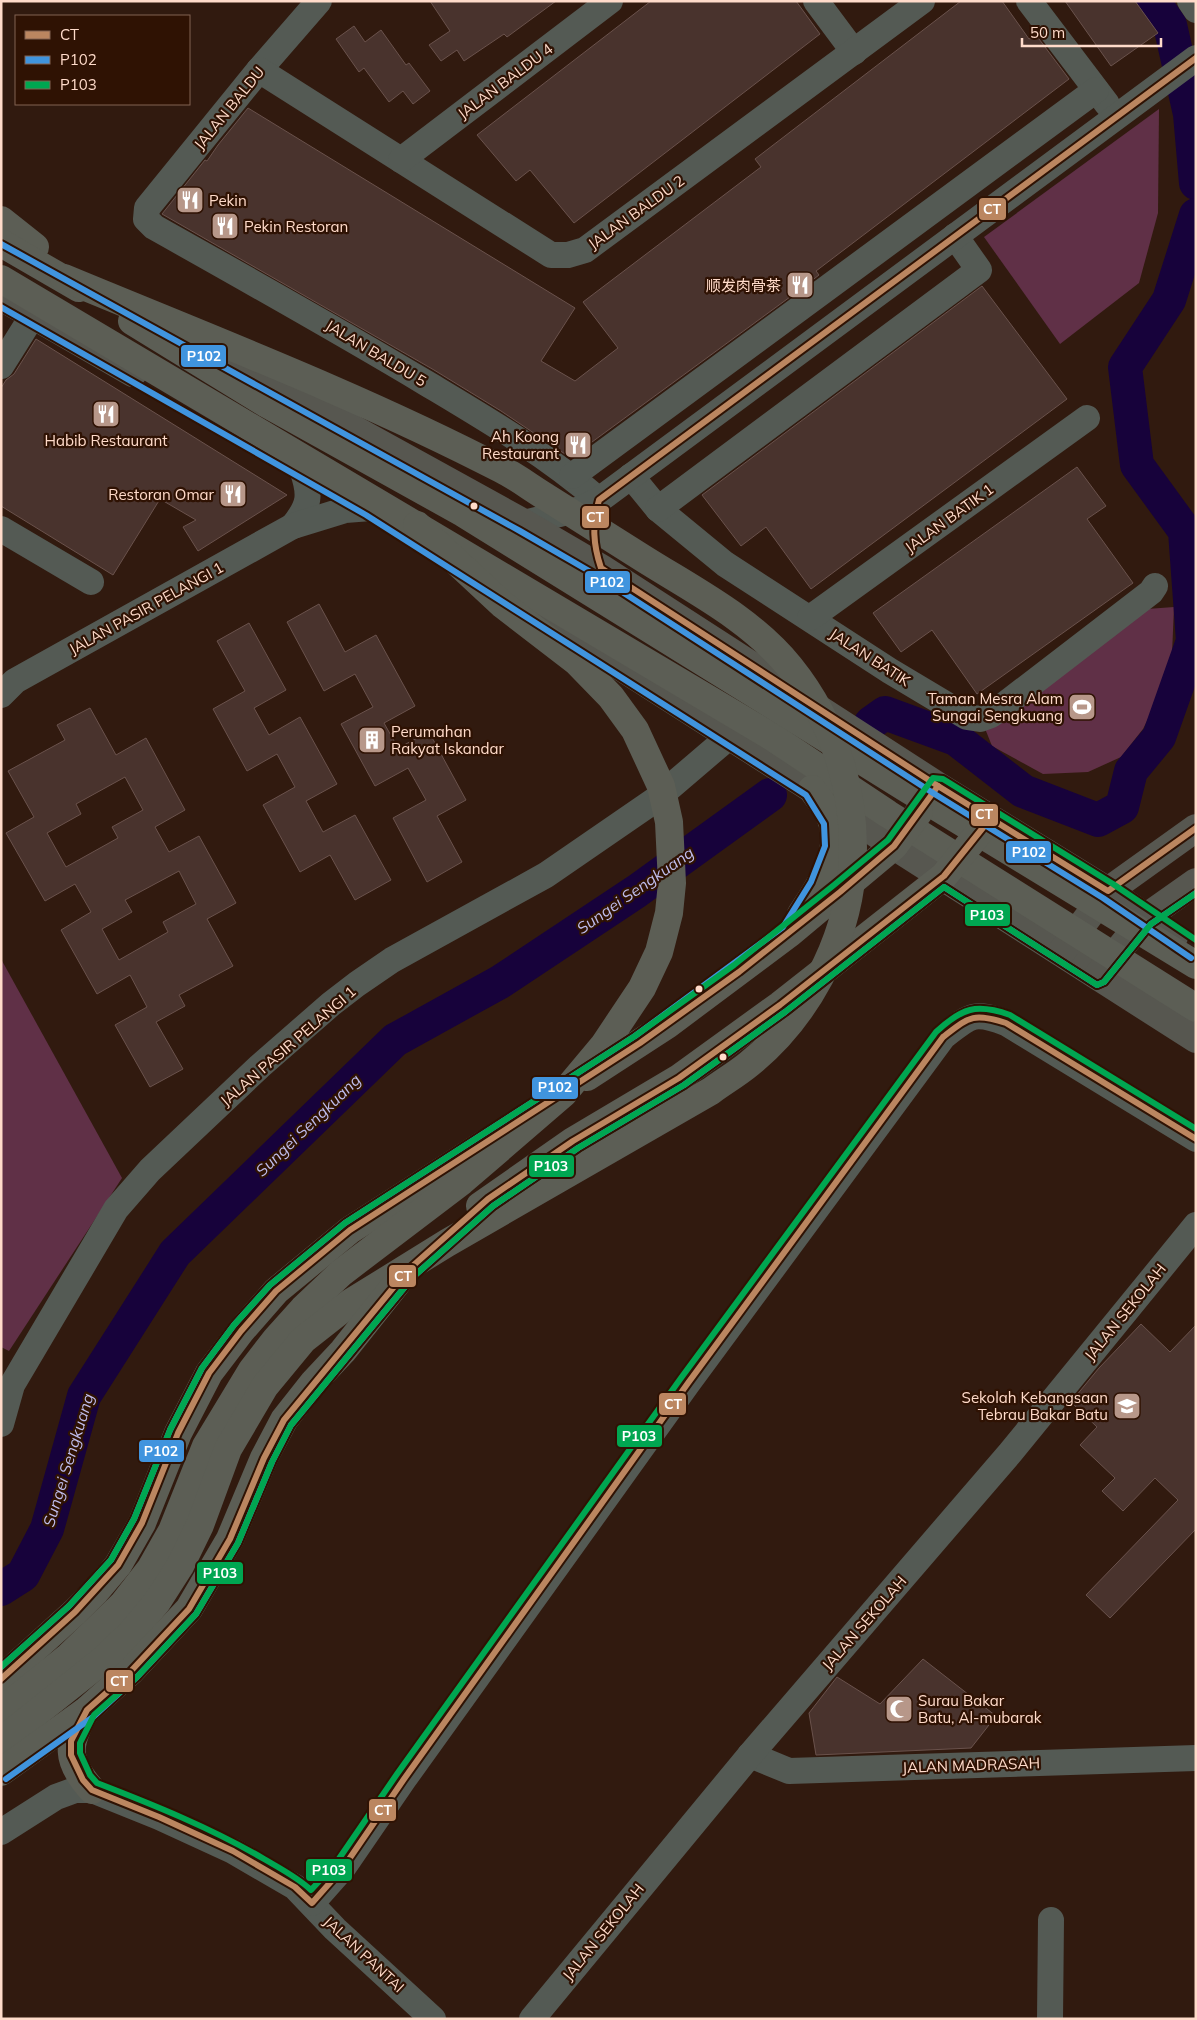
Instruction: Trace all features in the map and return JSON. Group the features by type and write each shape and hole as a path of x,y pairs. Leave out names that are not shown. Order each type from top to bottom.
{"highway":[{"path":"1,220 61,272 267,404 462,513 1196,965"},
{"path":"1,243 61,272 326,386 504,470 721,606 761,636 790,667 806,691 834,743 849,796 853,859 844,920 833,950 812,990 784,1030 749,1064 711,1091 455,1238 350,1303 259,1378 228,1449 200,1525 180,1566 157,1602 132,1632 103,1660 1,1741"},
{"path":"1,280 774,738 888,814 1196,1008"},
{"path":"1,1711 67,1658 109,1618 123,1604 151,1568 172,1531 206,1446 259,1378 303,1309 341,1273 462,1181 563,1094 604,1045 642,988 658,952 668,913 672,883 669,822 661,786 635,730 611,697 577,662 503,605 417,525"},
{"path":"1,1679 75,1612 118,1565 142,1523 178,1433 209,1373 241,1331 276,1291 350,1230 640,1043 790,933 894,846 938,786"},
{"path":"790,933 819,886 831,860 834,847 832,822 812,789"},
{"path":"1,1772 87,1710 131,1671 190,1609 230,1540 264,1458 284,1420 407,1271 488,1198 574,1141 679,1078 780,1005 944,876 990,819"},
{"path":"276,1291 305,1285 320,1288 333,1297 342,1309 347,1323 346,1339 342,1351"},
{"path":"87,1710 71,1741 71,1755 83,1780 92,1790"}],"main road":[{"path":"1,234 61,272 524,523 601,568 797,696 1108,892 1196,951"},
{"path":"1,297 371,508 812,789 894,846 944,876 1196,1039"},
{"path":"1070,868 1092,870 1116,864 1196,828"},
{"path":"1061,952 1108,892 1196,828"},
{"path":"1097,976 1145,918 1196,882"}],"street":[{"name":"JALAN BALDU","path":"146,218 147,208 259,70 319,1"},
{"name":"JALAN BALDU 4","path":"401,160 610,1"},
{"path":"816,1 854,52"},
{"name":"JALAN BALDU 2","path":"259,70 551,255 568,255 585,250 922,1"},
{"path":"1030,1 1096,90 1126,110"},
{"path":"1190,1 1196,10"},
{"path":"524,523 580,509 599,500 1196,58"},
{"path":"572,476 1096,90"},
{"name":"JALAN BALDU 5","path":"146,218 154,227 344,334 500,428 572,476 599,500"},
{"path":"658,509 979,270 955,236"},
{"path":"837,281 858,308"},
{"path":"1,366 33,315"},
{"name":"JALAN BATIK 1","path":"810,618 1087,418"},
{"name":"JALAN PASIR PELANGI 1","path":"293,526 304,513 307,503 307,484 302,469"},
{"name":"JALAN BATIK","path":"631,476 658,509 725,564 890,671 967,717 980,719 991,715 1151,592 1155,586"},
{"path":"599,500 593,519 592,536 601,568"},
{"name":"JALAN PASIR PELANGI 1","path":"1,695 15,681 293,526 345,510 371,508"},
{"path":"1,529 90,582"},
{"name":"JALAN PASIR PELANGI 1","path":"1,1424 12,1385 116,1209 150,1170 260,1066 331,1004 357,984 407,952 546,875 740,743"},
{"path":"312,1903 342,1868 688,1383 943,1037 967,1018 985,1015 1006,1023 1196,1139"},
{"name":"JALAN SEKOLAH","path":"532,2019 750,1755 1010,1453 1196,1225"},
{"name":"JALAN MADRASAH","path":"750,1755 790,1771 1196,1758"},
{"name":"JALAN PANTAI","path":"1,1832 56,1797 76,1790 92,1790 159,1817 233,1851 295,1886 330,1924 434,2019"},
{"path":"1050,2019 1051,1920"}],"shaded area":[{"path":"1159,109 1158,213 1139,283 1060,344 984,237"},
{"name":"Taman Mesra Alam Sungai Sengkuang","path":"1174,607 1172,654 1163,689 1143,729 1121,757 1088,772 1043,774 992,746 984,726 1147,609"},
{"path":"1,959 122,1178 9,1351 1,1347"}],"building":[{"path":"430,1 556,1 507,37 504,34 464,61 457,50 441,61 429,45 450,31"},
{"path":"651,1 796,1 820,34 574,223 530,170 516,181 477,135"},
{"path":"961,1 1002,1 1029,39 1036,35 1069,79 816,271 819,275 805,286 577,453 565,454 501,411 434,370 162,214 205,160 207,161 248,108 575,308 541,361 575,381 618,348 583,302 761,167 755,159"},
{"path":"1065,1 1135,1 1158,33 1111,66"},
{"path":"354,26 365,42 381,30 406,65 409,63 430,91 413,104 403,91 389,102 364,68 359,72 336,39"},
{"path":"982,286 1067,399 811,589 766,527 741,546 702,495"},
{"path":"36,339 287,495 198,551 183,527 196,520 160,499 113,575 1,506 1,388 6,380 14,374"},
{"path":"1077,467 1106,506 1087,519 1133,583 977,694 932,630 901,652 873,613"},
{"name":"Perumahan Rakyat Iskandar","path":"319,604 345,652 376,635 415,706 384,723 398,748 429,732 466,800 437,816 462,862 427,882 393,818 426,800 408,768 375,786 341,724 373,707 355,674 324,691 287,622"},
{"path":"249,623 286,690 254,708 269,735 300,717 337,784 306,801 323,832 355,815 391,880 355,900 330,855 300,872 263,805 295,787 277,754 247,771 213,709 245,691 217,641"},
{"path":"90,708 116,755 146,738 185,810 155,827 169,852 199,836 236,903 207,919 233,966 179,995 185,1006 156,1022 183,1069 150,1087 115,1025 147,1007 130,975 97,994 61,930 91,912 75,884 45,901 6,833 34,817 8,771 65,740 57,725","holes":["125,777 143,810 112,827 118,838 66,867 47,833 81,814 76,804","179,871 196,904 163,922 168,932 119,960 102,929 132,912 125,900"]},
{"path":"1141,1324 1170,1352 1196,1325 1196,1529 1110,1618 1086,1595 1178,1500 1155,1478 1123,1511 1102,1491 1115,1478 1080,1445 1097,1427 1071,1402 1099,1368"},
{"name":"Surau Bakar Batu, Al-mubarak","path":"923,1659 996,1716 971,1748 816,1755 809,1713 837,1677 880,1704"}],"waterway":[{"name":"Sungei Sengkuang","path":"1153,1 1170,25 1190,114 1196,183"},
{"name":"Sungei Sengkuang","path":"871,723 885,713 956,739 1023,791 1098,820 1122,807 1131,771 1159,737 1193,641 1185,531 1137,465 1125,367 1169,300 1196,215"},
{"name":"Sungei Sengkuang","path":"1,1589 23,1575 47,1529 84,1396 175,1253 395,1040 500,982 637,891 770,795"}],"transit line":[{"name":"CT","path":"1196,58 599,500 594,534 601,568 938,786 1108,891 1196,828"},
{"name":"P102","path":"1,244 520,531 596,575 933,793 1103,898 1191,958"},
{"name":"P102","path":"1,307 366,515 806,795 824,824 825,846 811,882 783,927 635,1036 345,1223 270,1285 234,1325 202,1368 170,1430 134,1519 111,1560 69,1606 1,1667"},
{"name":"P103","path":"1,1667 69,1606 111,1560 134,1519 170,1430 202,1368 234,1325 270,1285 345,1223 635,1036 734,965 888,840 933,778 943,779 1113,884 1196,940"},
{"name":"CT","path":"1,1679 75,1612 118,1565 142,1523 178,1433 209,1373 241,1331 276,1291 350,1230 640,1043 739,972 840,892 894,846 938,786"},
{"name":"CT","path":"990,819 944,876 780,1005 679,1078 573,1141 488,1199 407,1271 284,1420 264,1458 230,1539 189,1609 131,1671 87,1710 71,1741 71,1755 83,1780 92,1790 159,1817 233,1851 295,1887 312,1903 343,1868 404,1779 688,1383 943,1037 972,1018 986,1018 1006,1023 1196,1139"},
{"name":"P102","path":"6,1779 93,1717 137,1677 196,1614 238,1543 272,1462 291,1425 413,1277 493,1206 578,1148 684,1085 785,1012 944,887 1097,985 1104,982 1151,924 1196,893"},
{"name":"P103","path":"1196,893 1151,924 1104,982 1097,985 944,887 785,1012 684,1085 578,1148 493,1206 413,1277 291,1425 272,1462 238,1543 196,1614 137,1677 94,1715 80,1743 80,1753 90,1775 97,1783 224,1837 289,1873 311,1890 336,1863 397,1774 681,1378 936,1032 962,1013 970,1010 988,1009 1010,1015 1196,1129"}],"place":[{"name":"Pekin","path":"190,200"},
{"name":"Pekin Restoran","path":"225,226"},
{"name":"顺发肉骨茶","path":"800,285"},
{"name":"Habib Restaurant","path":"106,414"},
{"name":"Ah Koong Restaurant","path":"578,445"},
{"name":"Restoran Omar","path":"233,494"},
{"name":"Taman Mesra Alam Sungai Sengkuang","path":"1082,707"},
{"name":"Perumahan Rakyat Iskandar","path":"372,740"},
{"name":"Sekolah Kebangsaan Tebrau Bakar Batu","path":"1127,1406"},
{"name":"Surau Bakar Batu, Al-mubarak","path":"899,1709"}]}
